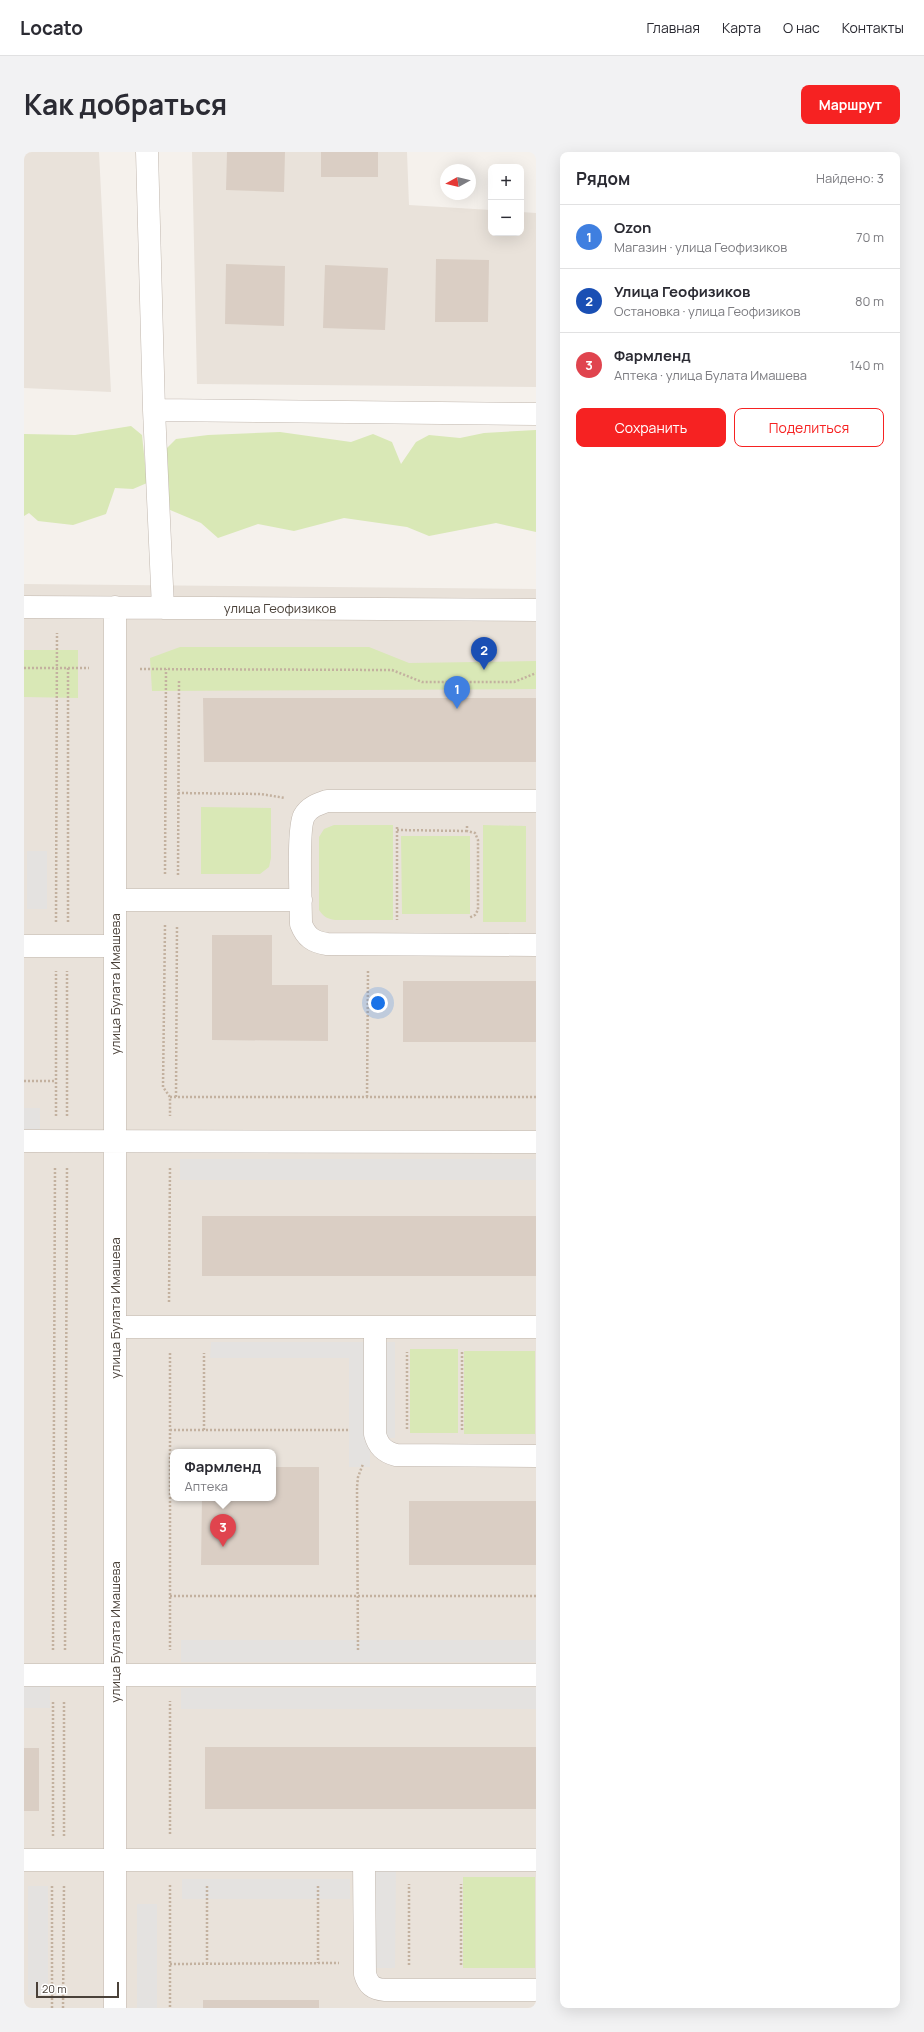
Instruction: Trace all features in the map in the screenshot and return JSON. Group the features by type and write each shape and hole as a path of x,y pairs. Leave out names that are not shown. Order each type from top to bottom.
{"street":[{"path":"147,152 154,410 163,608"},
{"path":"154,410 536,414"},
{"name":"улица Геофизиков","path":"24,607 536,610"},
{"name":"улица Булата Имашева","path":"115,607 115,2008"},
{"path":"536,801 327,801 316,804 309,810 301,826 301,924 305,934 311,940 327,944 368,945 536,944"},
{"path":"115,900 301,900"},
{"path":"24,946 115,946"},
{"path":"24,1141 536,1142"},
{"path":"115,1327 536,1327"},
{"path":"375,1327 378,1438 389,1453 406,1456 536,1456"},
{"path":"24,1675 536,1675"},
{"path":"24,1860 536,1860"},
{"path":"364,1860 365,1974 371,1986 376,1989 409,1990 536,1990"}],"path":[{"path":"57,607 62,946 56,1081 61,1141 58,1860 63,2008"},
{"path":"24,668 392,670 422,682 514,682 536,673"},
{"path":"52,2008 58,1860 62,946 68,668"},
{"path":"178,793 269,794 286,798 309,810"},
{"path":"397,801 397,944"},
{"path":"467,801 467,831"},
{"path":"397,830 472,831 477,836 478,910 475,915 467,918 467,944"},
{"path":"367,1097 368,945"},
{"path":"24,1081 56,1081"},
{"path":"170,2008 170,1097 536,1097"},
{"path":"204,1327 204,1430"},
{"path":"406,1456 407,1327"},
{"path":"462,1327 462,1455"},
{"path":"170,1430 204,1430 378,1438 358,1477 358,1675"},
{"path":"170,1596 536,1596"},
{"path":"207,1860 207,1963"},
{"path":"318,1860 318,1963"},
{"path":"409,1860 409,1990"},
{"path":"461,1860 461,1990"},
{"path":"170,1964 365,1964"}],"shaded area":[{"path":"24,152 99,152 111,392 24,388"},
{"path":"192,152 407,152 409,205 488,210 488,236 524,236 524,212 536,213 536,387 197,384"},
{"path":"24,584 536,589 536,2008 24,2008"},
{"path":"27,851 47,851 47,909 27,909"},
{"path":"24,1108 40,1108 40,1129 24,1129"},
{"path":"180,1159 536,1159 536,1180 180,1180"},
{"path":"211,1342 370,1342 370,1467 349,1467 349,1358 210,1358"},
{"path":"378,1342 395,1342 395,1438 378,1438"},
{"path":"181,1640 536,1640 536,1662 181,1662"},
{"path":"24,1686 50,1686 50,1708 24,1708"},
{"path":"181,1688 536,1688 536,1709 181,1709"},
{"path":"375,1868 396,1868 395,1968 375,1968"},
{"path":"182,1879 350,1879 350,1899 182,1899"},
{"path":"28,1886 48,1886 48,1995 28,1995"},
{"path":"137,1904 157,1904 157,2008 137,2008"}],"green space":[{"path":"131,426 142,435 147,483 133,489 115,488 106,514 73,525 38,521 29,513 24,516 24,434 75,435"},
{"path":"536,430 536,532 496,523 429,536 407,527 344,518 294,531 258,524 218,538 201,523 163,507 159,456 176,439 208,435 280,432 351,442 373,434 392,442 401,464 416,442 429,435 460,438 484,433"},
{"path":"180,647 369,647 409,663 536,661 536,689 152,691 150,658"},
{"path":"24,650 78,650 78,698 24,697"},
{"path":"201,807 271,808 271,858 269,867 260,874 201,874"},
{"path":"334,825 393,825 393,920 335,920 326,917 319,910 319,837 324,829"},
{"path":"483,825 526,826 526,922 483,922"},
{"path":"401,836 470,836 470,914 402,914"},
{"path":"410,1349 458,1349 458,1433 410,1433"},
{"path":"464,1351 535,1351 535,1434 464,1434"},
{"path":"463,1877 535,1877 535,1968 463,1968"}],"building":[{"path":"227,152 285,152 284,192 226,190"},
{"path":"321,152 378,152 378,177 321,177"},
{"path":"436,259 489,260 488,322 435,322"},
{"path":"226,264 285,266 284,326 225,324"},
{"path":"325,265 388,268 385,330 323,328"},
{"path":"203,698 536,698 536,762 204,762"},
{"path":"212,935 272,935 272,985 328,985 328,1041 212,1040"},
{"path":"403,981 536,981 536,1042 403,1042"},
{"path":"202,1216 536,1216 536,1276 202,1276"},
{"path":"276,1467 319,1467 319,1565 201,1565 202,1501 276,1501"},
{"path":"409,1501 536,1501 536,1565 409,1565"},
{"path":"205,1747 536,1747 536,1809 205,1809"},
{"path":"24,1748 39,1748 39,1811 24,1811"},
{"path":"203,2000 319,2000 319,2008 203,2008"}],"place":[{"name":"Улица Геофизиков","path":"484,670"},
{"name":"Ozon","path":"457,709"},
{"name":"Фармленд","path":"223,1547"}]}
